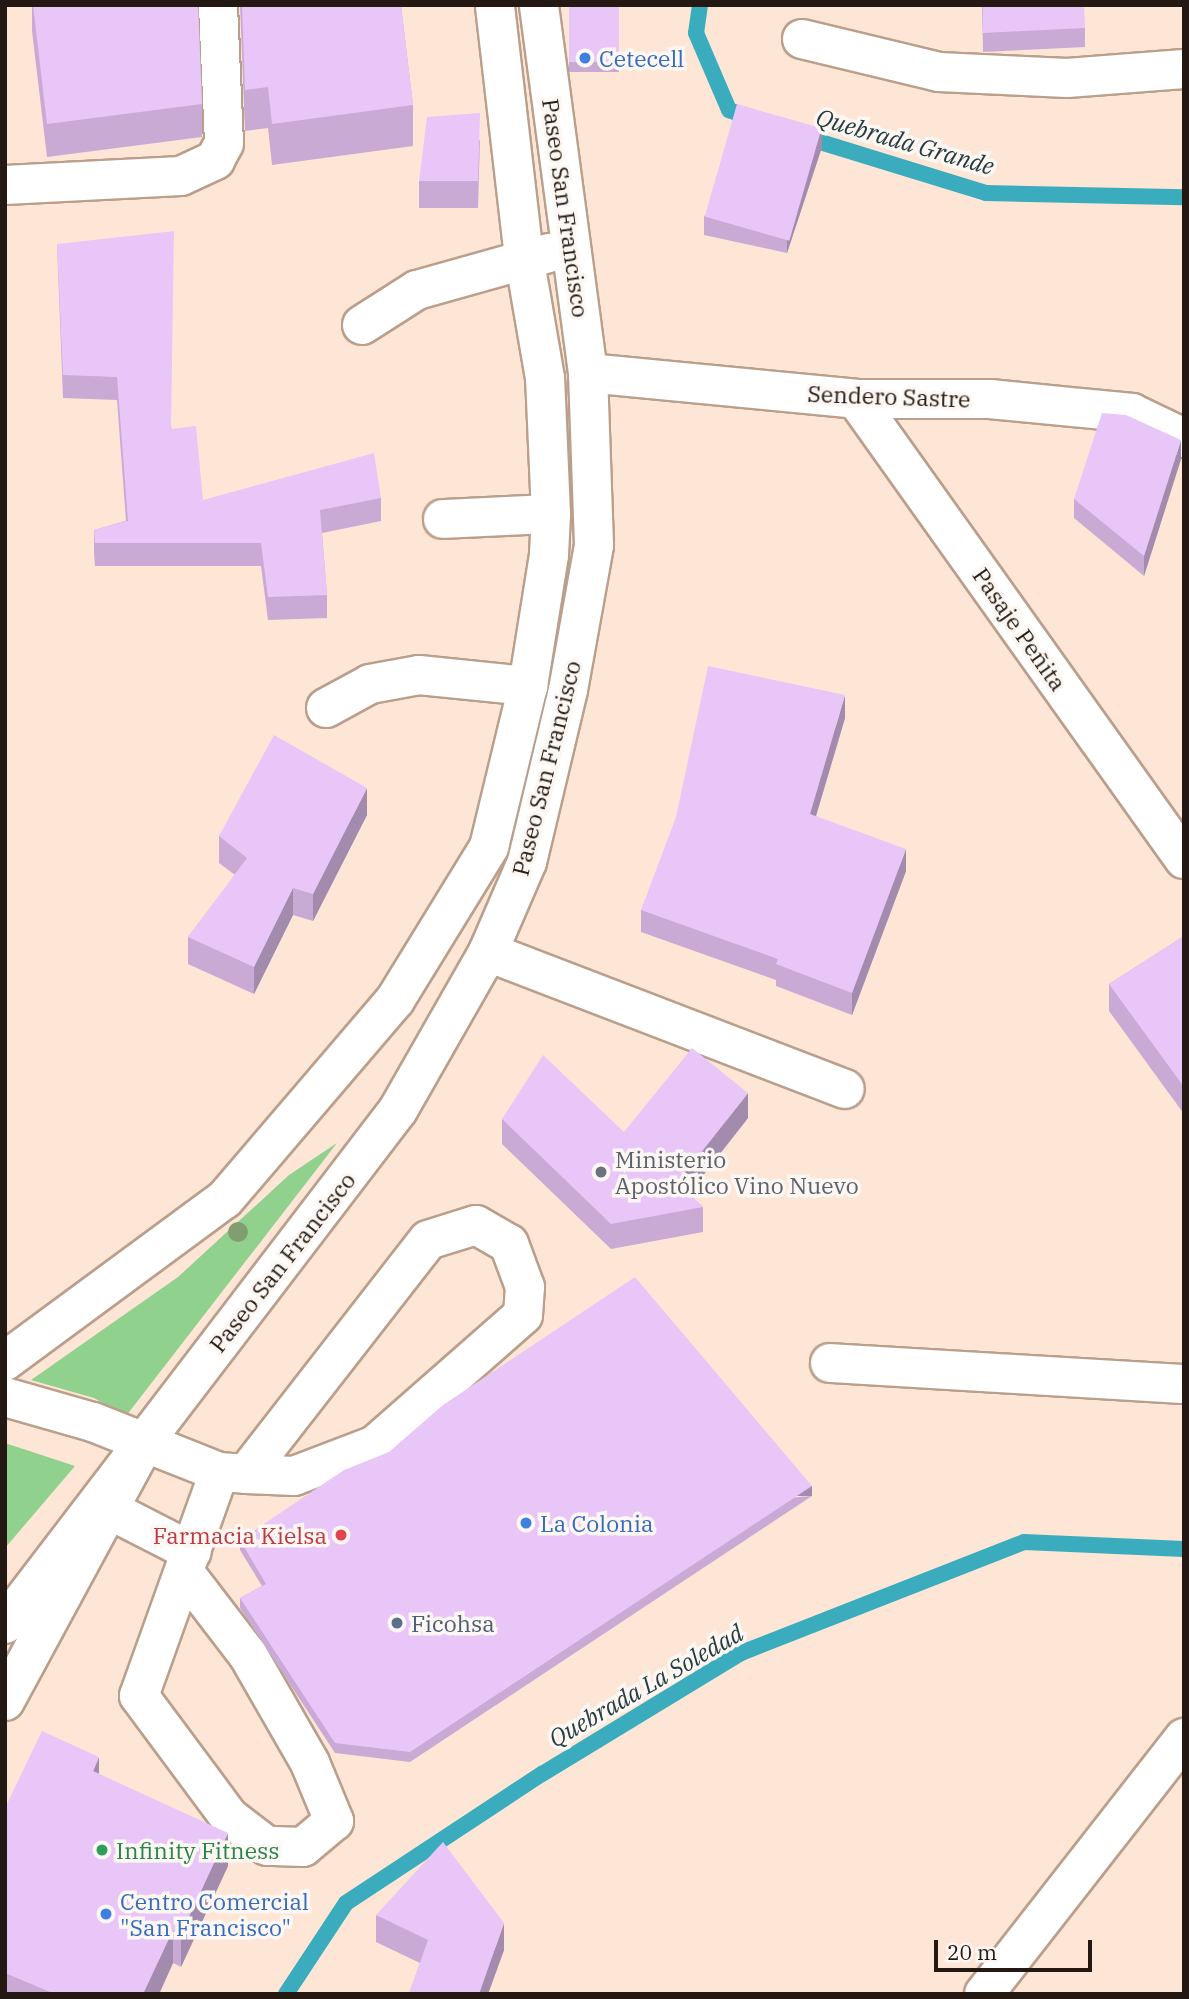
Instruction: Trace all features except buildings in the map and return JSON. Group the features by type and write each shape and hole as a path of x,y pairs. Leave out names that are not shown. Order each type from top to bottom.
{"main road":[{"path":"5,184 181,176 215,160 224,143 218,5"},
{"name":"Paseo San Francisco","path":"5,1361 225,1199 395,1000 489,847 528,686 549,555 551,514 545,378 524,257 495,5"},
{"name":"Paseo San Francisco","path":"5,1625 398,1110 488,952 527,862 568,690 594,545 588,373 539,5"},
{"path":"802,39 939,72 1067,78 1184,69"},
{"path":"362,325 417,290 524,257 572,249"},
{"name":"Sendero Sastre","path":"588,373 856,399 990,399 1132,413 1184,438"},
{"name":"Pasaje Peñita","path":"856,399 1184,859"},
{"path":"443,519 551,514"},
{"path":"326,708 370,684 419,675 528,686"},
{"path":"488,952 845,1089"},
{"path":"5,1397 93,1422 144,1444 233,1473 294,1476 375,1445 523,1315 525,1287 509,1244 476,1225 428,1240 233,1473 188,1563 139,1696 229,1817 267,1846 303,1847 334,1821 310,1763 248,1655 188,1563 108,1509"},
{"path":"830,1363 1184,1384"},
{"path":"5,1702 144,1444"},
{"path":"984,1994 1184,1738"}],"green space":[{"path":"337,1143 126,1416 94,1398 31,1380 178,1277 289,1175"},
{"path":"5,1443 75,1466 5,1548"}],"waterway":[{"name":"Quebrada Grande","path":"700,5 696,33 729,110 753,119"},
{"name":"Quebrada Grande","path":"804,137 986,193 1184,197"},
{"name":"Quebrada La Soledad","path":"286,1994 346,1903 542,1774 741,1653 1024,1542 1184,1549"}],"place":[{"name":"Cetecell","path":"585,58"},
{"name":"Ministerio Apostólico Vino Nuevo","path":"601,1172"},
{"name":"La Colonia","path":"526,1523"},
{"name":"Farmacia Kielsa","path":"341,1535"},
{"name":"Ficohsa","path":"397,1623"},
{"name":"Infinity Fitness","path":"102,1850"},
{"name":"Centro Comercial \"San Francisco\"","path":"106,1914"}]}
